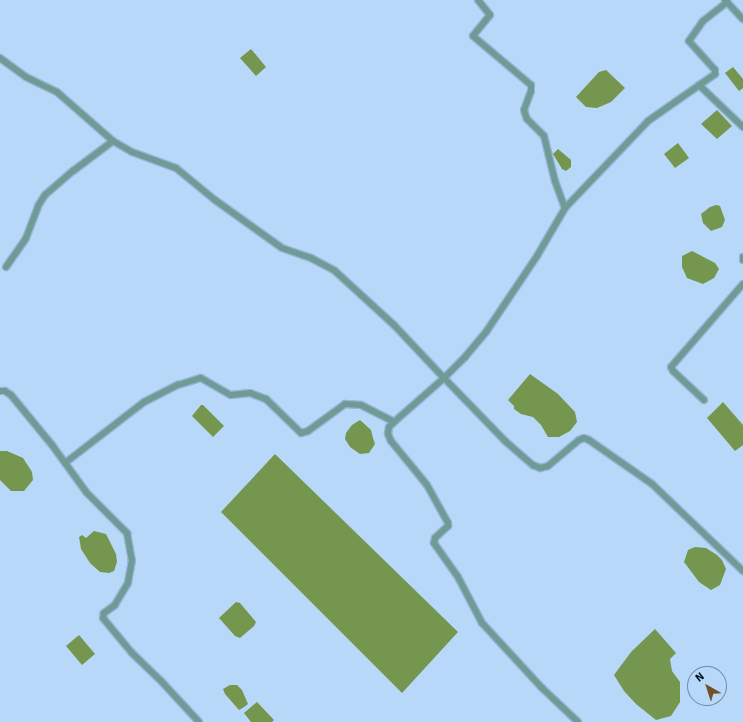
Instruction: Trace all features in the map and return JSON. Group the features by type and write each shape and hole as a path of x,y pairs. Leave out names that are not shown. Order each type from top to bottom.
{"street":[{"path":"478,0 490,15 473,36 531,85 524,110 527,119 544,136 555,182 565,208"},
{"path":"578,722 542,688 482,623 458,577 434,543 435,538 448,526 448,523 427,485 391,441 388,434 389,427 444,378 465,357 486,332 537,256 565,208 648,121 713,76 715,70 690,43 690,38 703,21 726,1 743,19"},
{"path":"0,59 26,77 57,92 113,141 132,152 176,168 214,200 282,248 311,258 335,271 394,325 506,441 533,465 540,468 548,466 579,440 584,438 589,440 652,484 743,571"},
{"path":"699,85 743,127"},
{"path":"6,267 26,238 38,206 45,195 73,171 113,141"},
{"path":"704,400 673,371 672,367 743,284"},
{"path":"65,462 144,402 172,388 201,378 231,396 250,393 266,399 301,433 308,431 345,404 361,405 394,422"},
{"path":"0,391 5,391 11,395 65,462 87,493 127,534 132,560 128,582 115,605 104,613 103,618 132,653 162,682 199,722"}],"shaded area":[{"path":"251,49 266,67 256,76 240,58"},
{"path":"733,67 743,79 743,88 739,91 725,73"},
{"path":"606,70 625,88 611,102 597,108 586,107 576,97 599,72"},
{"path":"717,110 732,126 717,139 701,124"},
{"path":"678,143 689,158 675,168 664,154"},
{"path":"558,149 571,160 571,167 566,171 562,169 553,154"},
{"path":"716,205 720,206 725,220 722,227 711,231 703,223 701,214 710,207"},
{"path":"692,251 715,263 719,269 714,278 703,284 687,278 682,267 682,256"},
{"path":"530,374 558,394 575,412 577,422 570,431 559,437 548,437 541,425 533,417 521,414 514,409 514,406 508,400"},
{"path":"723,402 743,425 743,445 735,451 707,418"},
{"path":"201,405 203,405 224,426 213,437 192,416"},
{"path":"360,420 371,430 375,444 369,453 360,454 350,447 345,439 346,433 352,425"},
{"path":"0,451 7,451 23,458 32,472 33,480 24,491 11,491 0,480"},
{"path":"275,454 458,632 402,693 221,512"},
{"path":"94,531 106,534 116,554 117,562 114,571 109,573 100,572 90,563 81,549 79,537 82,535 86,538"},
{"path":"695,547 706,548 717,555 722,560 726,569 720,585 711,590 699,582 684,562 688,550"},
{"path":"236,602 240,603 256,622 254,626 240,638 235,636 219,618"},
{"path":"655,629 676,653 670,659 672,671 680,682 680,702 671,716 656,720 636,704 624,691 614,675 631,652"},
{"path":"79,635 95,654 82,665 66,646"},
{"path":"230,685 237,685 242,690 248,704 239,710 225,694 223,689"},
{"path":"257,702 274,720 272,722 251,722 244,713"}]}
